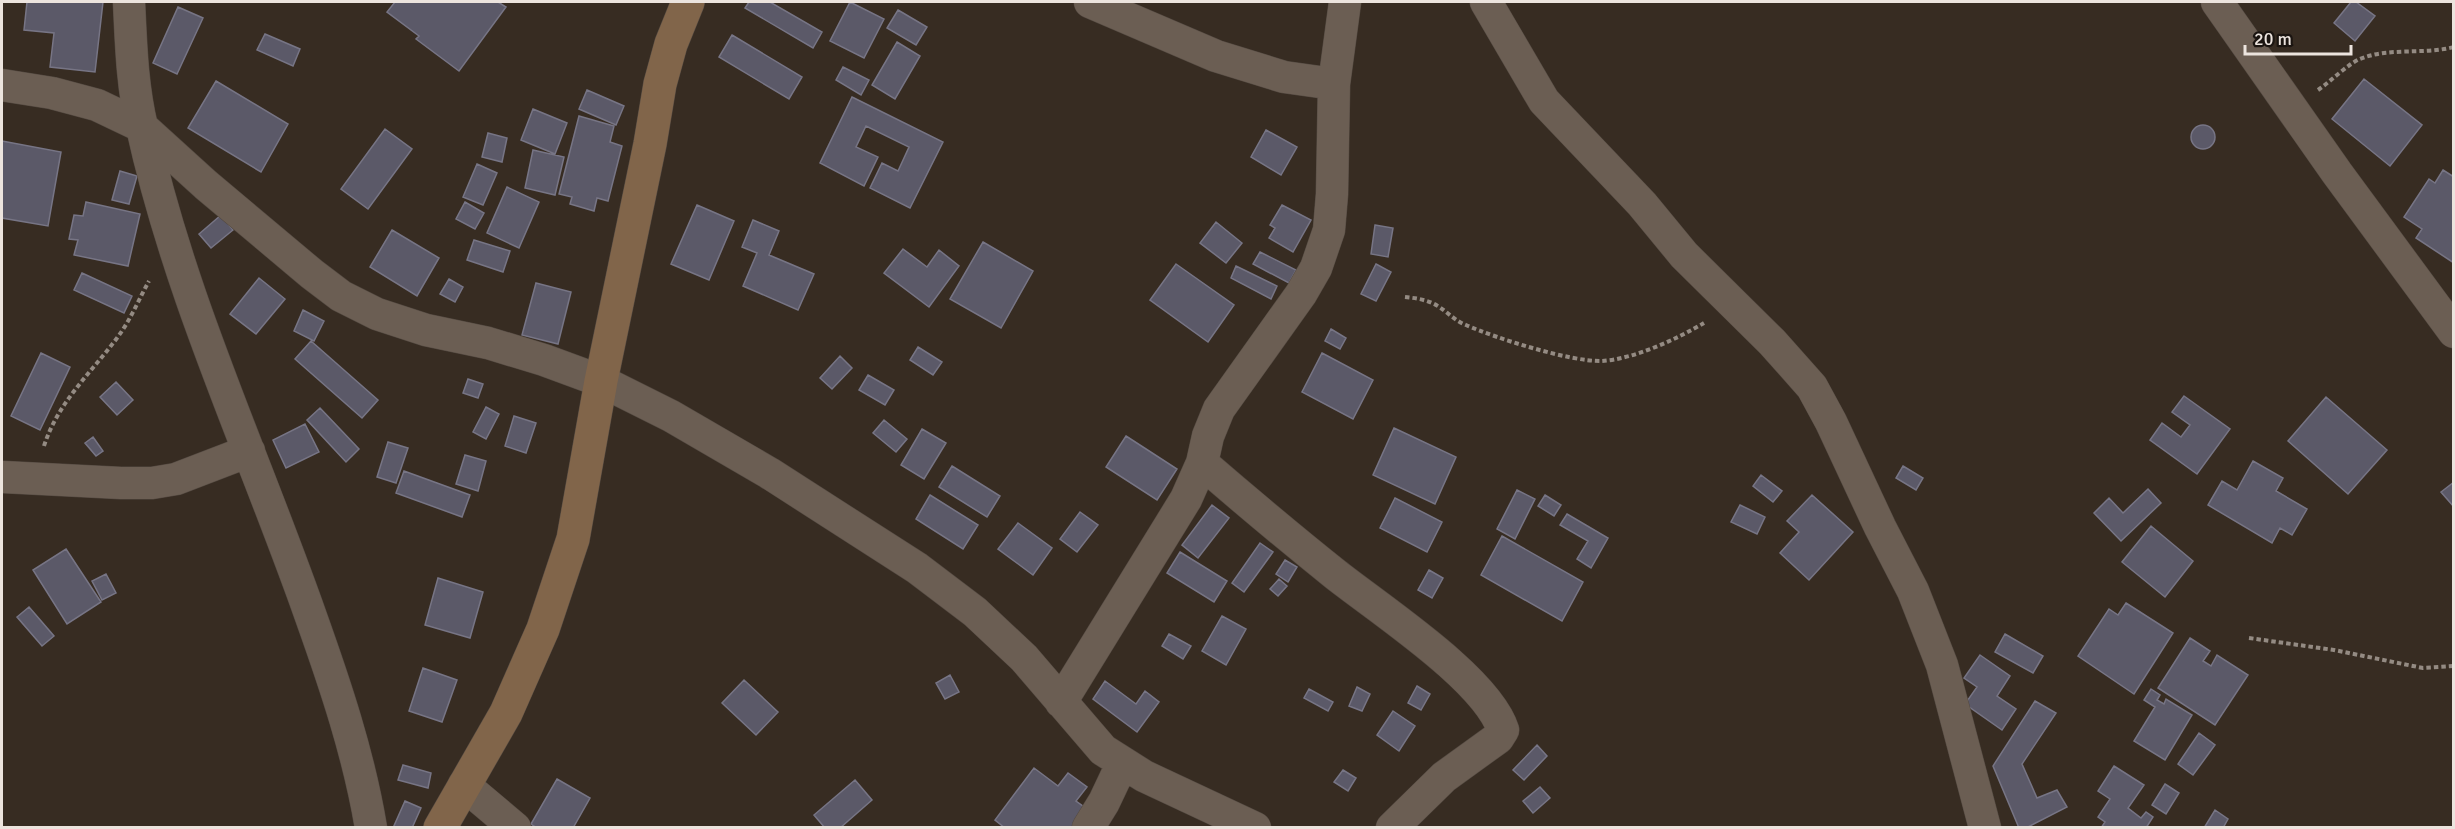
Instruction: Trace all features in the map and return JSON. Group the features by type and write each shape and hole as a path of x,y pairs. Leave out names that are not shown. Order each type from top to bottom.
{"street":[{"path":"129,2 132,58 141,126 186,289 287,549 339,695 371,828"},
{"path":"440,828 506,713 543,629 573,539 601,381 650,144 660,84 671,44 688,2"},
{"path":"1090,2 1216,56 1284,77 1334,84"},
{"path":"1061,702 1186,499 1202,463 1208,436 1219,409 1273,334 1316,268 1329,230 1334,84 1345,2"},
{"path":"1486,2 1544,101 1641,204 1684,255 1772,342 1812,387 1913,591 1942,665 1985,828"},
{"path":"2217,2 2337,173 2454,332"},
{"path":"2,85 52,93 97,105 141,126 206,185 341,296 377,314 426,330 488,343 601,381 671,416 752,462 917,568 998,632 1103,750 1122,764 1255,828"},
{"path":"19,477 152,483 176,479 249,451"},
{"path":"1202,463 1315,558 1465,677 1490,705 1500,721 1503,730 1498,738 1444,777 1392,828"},
{"path":"1088,828 1104,802 1122,764"},
{"path":"464,785 515,828"}],"path":[{"path":"2292,106 2333,80 2358,59 2390,53 2440,51 2454,47"},
{"path":"19,477 48,435 74,390 119,336 172,237"},
{"path":"1405,297 1433,303 1451,318 1473,328 1534,348 1600,361 1630,355 1663,344 1734,306"},
{"path":"2249,638 2334,650 2423,668 2454,666"}],"building":[{"path":"27,2 103,2 95,72 50,67 54,33 24,30"},
{"path":"395,2 498,2 506,7 459,71 416,39 419,36 387,12"},
{"path":"749,2 770,2 822,32 813,48 745,8"},
{"path":"850,2 884,19 864,58 830,41"},
{"path":"2351,2 2356,2 2375,16 2355,41 2334,23"},
{"path":"178,7 203,18 177,74 153,63"},
{"path":"898,10 927,27 916,45 887,28"},
{"path":"265,34 300,49 293,66 257,50"},
{"path":"732,35 802,77 789,99 719,57"},
{"path":"897,42 920,56 895,99 872,85"},
{"path":"843,67 869,80 861,95 836,80"},
{"path":"2364,79 2422,125 2390,166 2332,119"},
{"path":"216,81 288,124 261,172 188,128"},
{"path":"587,90 624,106 616,125 579,109"},
{"path":"852,97 943,142 910,208 870,188 882,163 898,171 909,147 866,126 856,147 878,157 864,186 820,163"},
{"path":"533,109 567,123 555,154 521,140"},
{"path":"579,116 614,126 610,142 622,146 608,201 597,198 594,211 570,204 572,197 559,194"},
{"path":"2203,125 2208,126 2214,132 2214,142 2208,148 2203,149 2198,148 2192,142 2191,137 2192,132 2198,126"},
{"path":"385,129 412,149 368,209 341,189"},
{"path":"1266,130 1297,147 1281,175 1251,157"},
{"path":"488,133 507,138 502,162 482,157"},
{"path":"2,141 61,152 48,226 2,218"},
{"path":"533,150 564,157 555,195 525,188"},
{"path":"477,164 497,173 483,205 463,197"},
{"path":"2443,170 2454,177 2454,263 2416,238 2422,229 2404,217 2429,179 2435,183"},
{"path":"120,171 137,176 129,204 112,200"},
{"path":"507,187 539,202 519,248 487,233"},
{"path":"86,202 140,214 128,266 74,255 78,240 69,239 74,215 83,216"},
{"path":"465,202 484,213 475,229 456,219"},
{"path":"697,205 734,221 709,280 671,264"},
{"path":"1282,205 1311,220 1293,252 1269,238 1275,228 1270,225"},
{"path":"221,215 233,230 211,248 199,234"},
{"path":"753,220 779,231 769,255 814,274 798,310 743,286 757,253 742,247"},
{"path":"1216,222 1242,243 1226,263 1200,243"},
{"path":"1375,225 1393,228 1388,257 1371,254"},
{"path":"392,230 439,258 417,296 370,267"},
{"path":"474,240 510,251 503,272 467,260"},
{"path":"983,242 1033,271 1001,328 950,299"},
{"path":"903,249 927,267 939,250 959,266 929,307 884,273"},
{"path":"1260,252 1296,270 1289,283 1253,264"},
{"path":"1176,264 1234,305 1208,342 1150,300"},
{"path":"1376,264 1391,272 1376,301 1361,294"},
{"path":"1236,266 1277,286 1271,299 1231,278"},
{"path":"82,273 132,296 124,313 74,290"},
{"path":"259,278 285,299 256,334 230,314"},
{"path":"449,279 463,287 455,302 440,294"},
{"path":"536,283 571,292 558,344 522,335"},
{"path":"303,310 324,321 314,341 294,331"},
{"path":"1331,329 1346,338 1340,349 1325,341"},
{"path":"311,341 378,400 362,418 295,359"},
{"path":"918,347 942,362 933,375 910,360"},
{"path":"41,353 70,367 40,430 11,416"},
{"path":"1322,353 1373,380 1353,419 1302,392"},
{"path":"840,356 852,368 832,389 820,378"},
{"path":"868,375 894,390 885,405 859,390"},
{"path":"468,379 483,384 478,398 463,393"},
{"path":"116,382 133,400 117,415 100,397"},
{"path":"2184,396 2230,429 2197,474 2150,440 2162,423 2181,437 2190,425 2172,412"},
{"path":"2326,397 2387,450 2348,494 2288,441"},
{"path":"486,407 499,414 486,439 473,432"},
{"path":"320,408 359,449 346,462 307,420"},
{"path":"514,416 536,423 526,453 505,446"},
{"path":"884,420 907,439 896,452 873,433"},
{"path":"305,424 319,452 286,468 273,440"},
{"path":"1394,428 1456,457 1435,504 1373,475"},
{"path":"922,429 946,443 924,479 901,465"},
{"path":"1126,436 1177,469 1157,500 1106,467"},
{"path":"93,437 103,451 96,456 85,443"},
{"path":"388,442 408,448 396,483 377,477"},
{"path":"465,455 486,461 478,491 456,484"},
{"path":"2253,461 2283,478 2276,491 2307,509 2292,535 2280,528 2272,543 2208,505 2222,481 2237,490"},
{"path":"952,466 1000,496 987,517 939,487"},
{"path":"1903,466 1923,478 1916,490 1896,478"},
{"path":"404,471 470,495 462,517 396,493"},
{"path":"1761,475 1782,491 1773,502 1753,486"},
{"path":"2454,482 2454,507 2441,492"},
{"path":"2148,489 2161,503 2121,541 2094,513 2109,498 2123,513"},
{"path":"1517,490 1535,499 1515,539 1497,529"},
{"path":"930,495 978,525 963,549 916,519"},
{"path":"1545,495 1561,505 1554,516 1538,506"},
{"path":"1812,495 1853,532 1809,580 1780,553 1799,532 1787,521"},
{"path":"1395,498 1442,522 1427,552 1380,528"},
{"path":"1212,505 1229,518 1198,558 1182,545"},
{"path":"1740,505 1765,517 1757,534 1731,522"},
{"path":"1080,512 1098,525 1077,552 1060,539"},
{"path":"1567,514 1608,538 1591,568 1577,559 1588,541 1560,525"},
{"path":"1018,523 1052,548 1033,575 998,549"},
{"path":"2151,526 2193,561 2165,597 2122,562"},
{"path":"1502,536 1583,582 1562,621 1481,575"},
{"path":"1260,543 1273,552 1244,592 1232,583"},
{"path":"66,549 101,602 67,624 33,570"},
{"path":"1180,552 1227,581 1214,602 1167,573"},
{"path":"1285,560 1297,567 1288,582 1276,574"},
{"path":"1429,570 1443,578 1432,598 1418,590"},
{"path":"106,574 116,593 102,600 92,581"},
{"path":"438,578 483,592 470,638 425,625"},
{"path":"1279,579 1287,586 1278,596 1270,589"},
{"path":"2126,603 2173,633 2134,694 2078,656 2109,609 2118,615"},
{"path":"29,607 54,636 42,646 17,617"},
{"path":"1222,616 1246,629 1226,665 1202,651"},
{"path":"1169,634 1191,646 1183,659 1162,646"},
{"path":"2005,634 2043,656 2033,673 1995,652"},
{"path":"2190,638 2210,651 2203,661 2211,666 2217,655 2248,675 2215,725 2158,688"},
{"path":"1980,655 2010,676 1997,696 2016,709 2002,730 1965,704 1977,687 1964,678"},
{"path":"423,668 457,680 442,722 409,711"},
{"path":"950,675 959,692 945,699 936,683"},
{"path":"744,680 778,712 756,735 722,703"},
{"path":"1105,681 1136,704 1145,691 1159,702 1137,732 1093,699"},
{"path":"1417,686 1430,694 1421,710 1408,703"},
{"path":"1357,687 1370,694 1362,711 1349,706"},
{"path":"1309,689 1333,702 1328,711 1304,698"},
{"path":"2151,689 2160,695 2157,700 2164,704 2166,699 2192,715 2165,760 2134,741 2155,707 2144,700"},
{"path":"2035,701 2056,713 2022,764 2037,798 2057,790 2067,807 2026,828 2019,828 1993,766"},
{"path":"1393,711 1415,726 1399,751 1377,735"},
{"path":"2199,733 2215,745 2193,775 2178,764"},
{"path":"1537,745 1547,756 1524,780 1513,770"},
{"path":"403,765 431,773 428,788 398,780"},
{"path":"2114,766 2144,785 2128,808 2141,818 2146,812 2153,817 2146,828 2101,828 2105,822 2098,817 2110,799 2098,791"},
{"path":"1034,768 1058,786 1068,773 1087,787 1076,801 1087,809 1073,828 1005,828 995,820"},
{"path":"1343,770 1356,778 1348,791 1334,782"},
{"path":"557,779 590,798 573,828 537,828 531,824"},
{"path":"855,780 872,800 840,828 825,828 814,815"},
{"path":"2165,784 2179,793 2166,814 2152,805"},
{"path":"1540,787 1550,798 1533,813 1523,801"},
{"path":"405,801 421,808 412,828 393,828"},
{"path":"2215,810 2228,819 2223,828 2204,828"}]}
